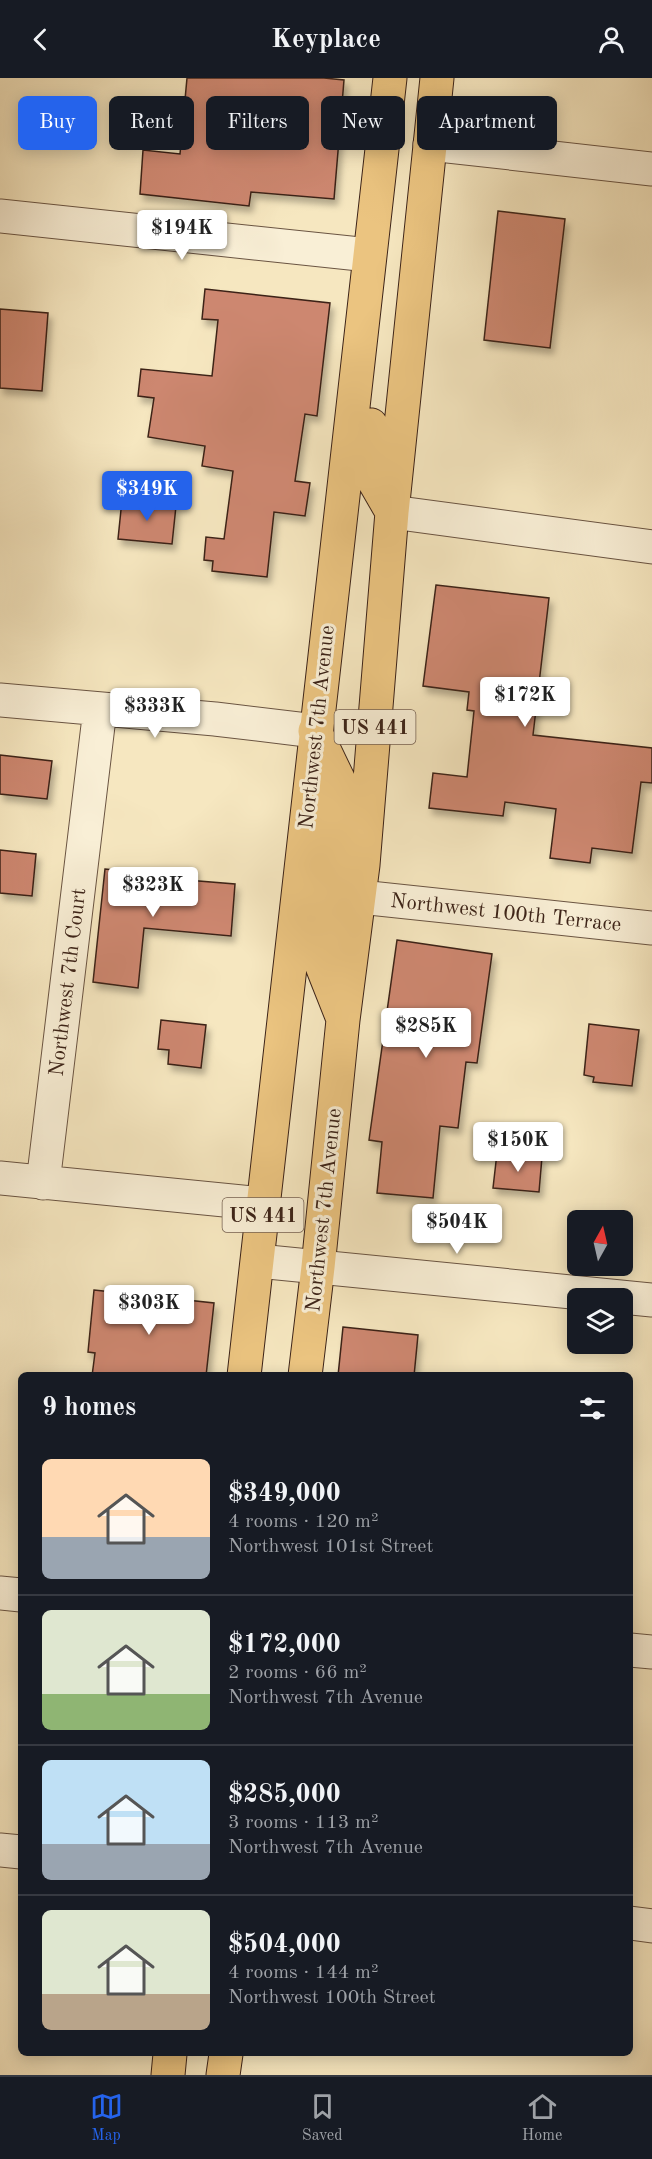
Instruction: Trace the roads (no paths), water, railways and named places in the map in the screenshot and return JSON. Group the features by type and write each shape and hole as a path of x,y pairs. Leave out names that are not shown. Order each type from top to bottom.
{"main road":[{"name":"Northwest 7th Avenue","path":"244,1372 390,78"},
{"name":"Northwest 7th Avenue","path":"436,96 438,78"},
{"name":"Northwest 7th Avenue","path":"305,1372 318,1267 343,1020 360,897 392,512 429,150"},
{"path":"369,255 384,313 366,467 392,512"},
{"path":"315,731 340,783 320,961 343,1020"},
{"path":"168,2075 170,2056"},
{"path":"223,2075 226,2056"}],"street":[{"path":"483,150 652,169"},
{"path":"0,216 369,255"},
{"path":"392,512 652,547"},
{"path":"0,700 215,719 315,731"},
{"name":"Northwest 7th Court","path":"43,1183 100,709"},
{"name":"Northwest 100th Terrace","path":"360,897 652,928"},
{"path":"0,1178 264,1204"},
{"path":"258,1261 652,1300"},
{"path":"0,1593 18,1595"},
{"path":"633,1650 652,1652"},
{"path":"0,1850 18,1852"},
{"path":"633,1923 652,1926"}]}
